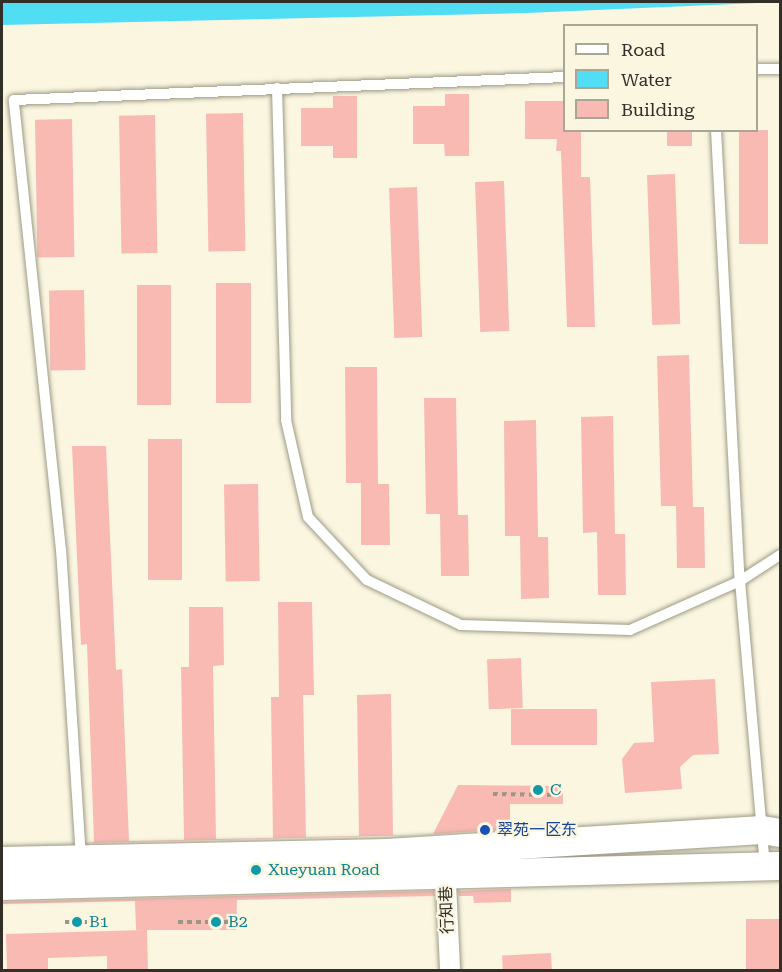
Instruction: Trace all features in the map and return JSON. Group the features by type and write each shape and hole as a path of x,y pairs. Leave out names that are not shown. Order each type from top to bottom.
{"main road":[{"path":"2,886 445,862 771,831"},
{"path":"2,861 445,862 772,866"}],"street":[{"name":"行知巷","path":"445,862 450,970"}],"lane":[{"path":"758,69 780,69"},
{"path":"81,861 61,550 14,100 563,77"},
{"path":"277,88 286,420 308,517 368,580 461,625 556,630 630,630 740,581 780,555"},
{"path":"716,132 740,581 771,831 772,866"}],"path":[{"path":"493,794 563,795"},
{"path":"64,922 105,922"},
{"path":"178,922 230,922"}],"water":[{"path":"2,2 779,2 527,13 2,25"}],"building":[{"path":"445,94 469,94 469,156 445,156 444,144 413,144 413,106 445,106"},
{"path":"333,96 357,96 357,158 333,158 333,146 301,146 301,108 333,108"},
{"path":"525,101 563,101 563,132 581,132 581,177 590,177 595,327 567,327 561,151 556,151 557,139 525,139"},
{"path":"243,113 245,251 208,252 206,114"},
{"path":"155,115 157,253 121,254 119,116"},
{"path":"72,119 74,257 37,258 35,120"},
{"path":"768,130 768,244 739,244 739,132"},
{"path":"667,132 692,132 692,146 667,146"},
{"path":"675,174 680,324 652,325 647,175"},
{"path":"504,181 509,331 480,332 475,182"},
{"path":"417,187 422,337 394,338 389,188"},
{"path":"216,283 251,283 251,403 216,403"},
{"path":"137,285 171,285 171,405 137,405"},
{"path":"84,290 85,370 50,371 49,291"},
{"path":"689,355 693,507 704,507 705,568 677,568 676,506 661,506 657,356"},
{"path":"345,367 377,367 378,484 389,484 390,545 361,545 361,483 346,483"},
{"path":"424,398 456,398 458,515 468,515 469,576 441,576 440,514 426,514"},
{"path":"613,416 615,534 625,534 626,595 598,595 597,532 583,533 581,417"},
{"path":"536,420 538,537 548,537 549,598 521,599 520,536 505,536 504,421"},
{"path":"148,439 182,439 182,580 148,580"},
{"path":"72,446 106,446 116,670 122,669 129,841 184,840 181,667 189,667 189,607 223,607 224,665 213,666 216,839 273,838 271,697 279,697 278,602 312,602 314,695 303,695 306,837 359,836 357,695 391,694 393,835 414,835 88,843 94,842 87,644 81,645"},
{"path":"258,484 260,581 226,582 224,485"},
{"path":"521,658 523,708 489,709 487,659"},
{"path":"715,679 719,754 693,755 680,767 682,789 625,793 622,759 634,743 654,742 651,682"},
{"path":"511,709 597,709 597,745 511,745"},
{"path":"458,785 563,786 563,804 510,804 510,829 433,834"},
{"path":"511,889 511,902 474,903 473,896 459,896 458,891"},
{"path":"434,891 435,896 237,900 236,930 147,930 148,970 107,970 107,956 48,958 48,970 7,970 6,934 144,930 136,930 135,901 2,904 2,902"},
{"path":"746,919 780,919 780,970 746,970"},
{"path":"551,953 552,970 503,970 502,956"}],"place":[{"name":"C","path":"538,790"},
{"name":"翠苑一区东","path":"485,830"},
{"name":"Xueyuan Road","path":"256,870"},
{"name":"B1","path":"77,922"},
{"name":"B2","path":"216,922"}]}
